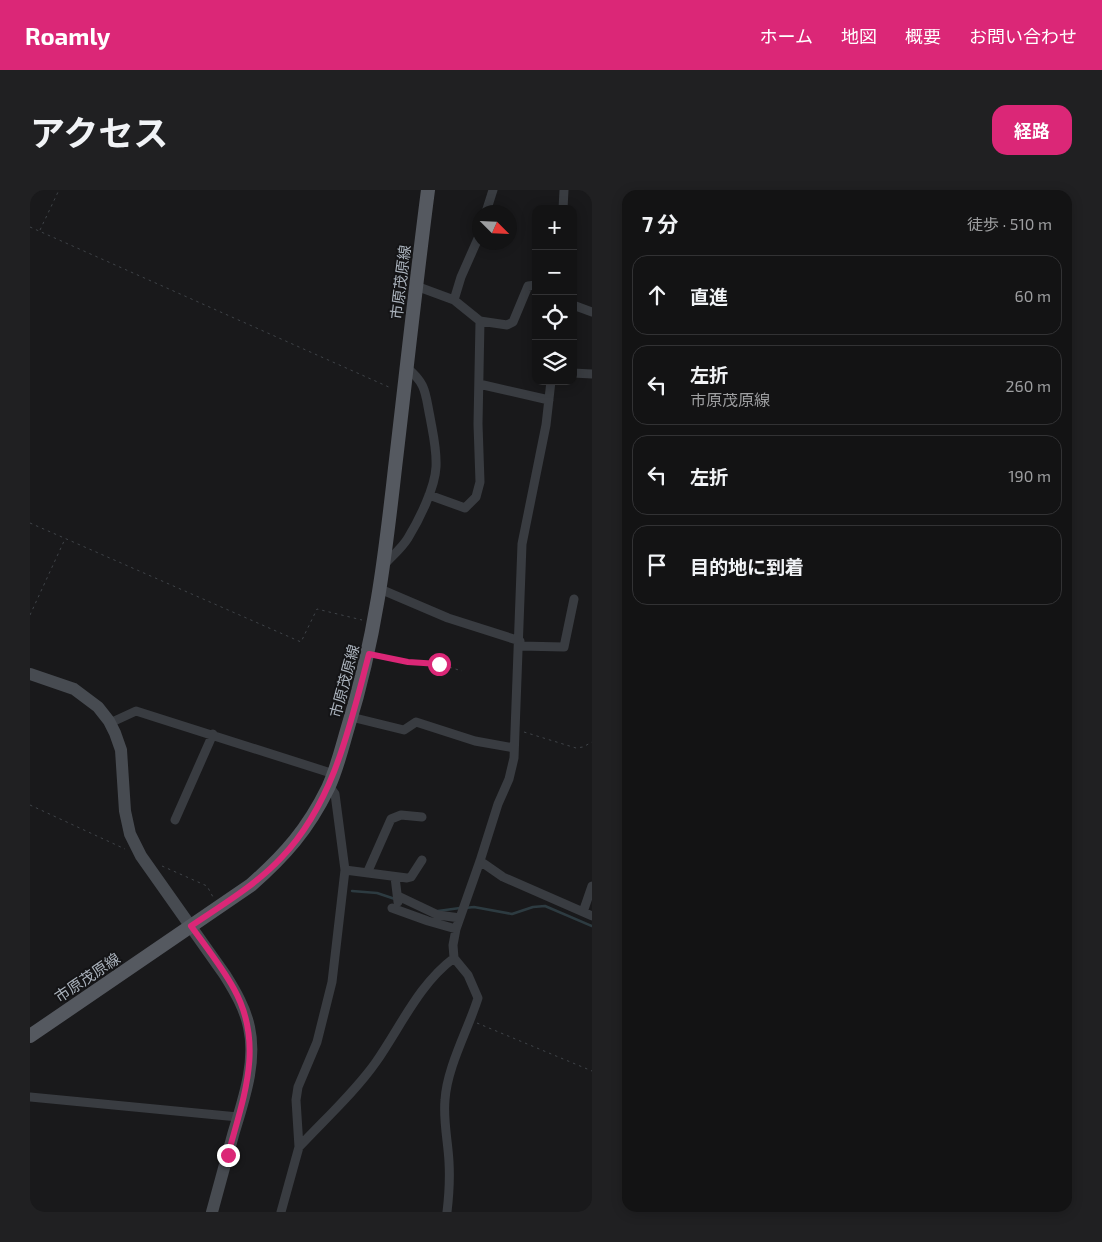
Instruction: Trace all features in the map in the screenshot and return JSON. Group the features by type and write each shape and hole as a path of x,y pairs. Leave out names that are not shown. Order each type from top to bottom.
{"main road":[{"name":"市原茂原線","path":"30,1036 251,885 282,858 312,817 331,780 352,717 369,654 385,564 406,367 428,190"}],"street":[{"path":"488,205 493,190"},
{"path":"563,205 564,190"},
{"path":"454,300 461,277 473,250"},
{"path":"416,286 454,300 480,321 507,324 513,322 528,286 532,286"},
{"path":"577,306 592,312"},
{"path":"429,495 465,508 476,497 480,482 478,424 480,321"},
{"path":"385,564 407,539 434,481 436,448 424,385 406,367"},
{"path":"577,373 592,374"},
{"path":"479,384 549,400"},
{"path":"448,1212 450,1183 445,1126 445,1099 454,1064 478,998 468,975 454,958 453,945 456,929 498,804 509,780 514,758 520,644 522,544 546,425 551,385"},
{"path":"380,589 448,618 520,644 564,647 574,599"},
{"path":"30,674 74,689 98,707 110,723 121,750 125,811 130,834 141,856 234,990 244,1011 251,1042 249,1070 212,1212"},
{"path":"110,723 136,711 213,734 331,780 345,870 332,982 318,1042 298,1087 296,1100 299,1147 281,1212"},
{"path":"352,717 404,730 416,722 475,741 514,748"},
{"path":"175,820 213,734"},
{"path":"368,872 392,819 400,815 422,817"},
{"path":"345,870 396,877 411,877 422,860"},
{"path":"480,861 503,877 592,916"},
{"path":"396,877 398,896 395,909 456,929"},
{"path":"583,912 592,886"},
{"path":"398,896 438,915 460,918"},
{"path":"299,1147 366,1075 428,981 454,958"},
{"path":"30,1097 238,1117"}],"path":[{"path":"40,231 59,190"},
{"path":"30,227 404,394"},
{"path":"30,523 301,642 317,609 375,623"},
{"path":"30,615 65,539"},
{"path":"369,654 408,662 439,664 462,671"},
{"path":"516,730 576,748 583,747 592,742"},
{"path":"471,1021 592,1071"}],"waterway":[{"path":"352,891 377,893 395,899"},
{"path":"465,908 474,907 512,914 533,907 545,906 592,926"},
{"path":"438,911 460,908"}],"route":[{"path":"228,1155 249,1070 251,1042 249,1028 242,1005 234,990 191,926 251,885 271,868 282,858 312,817 334,774 369,654 408,662 439,664"}]}
